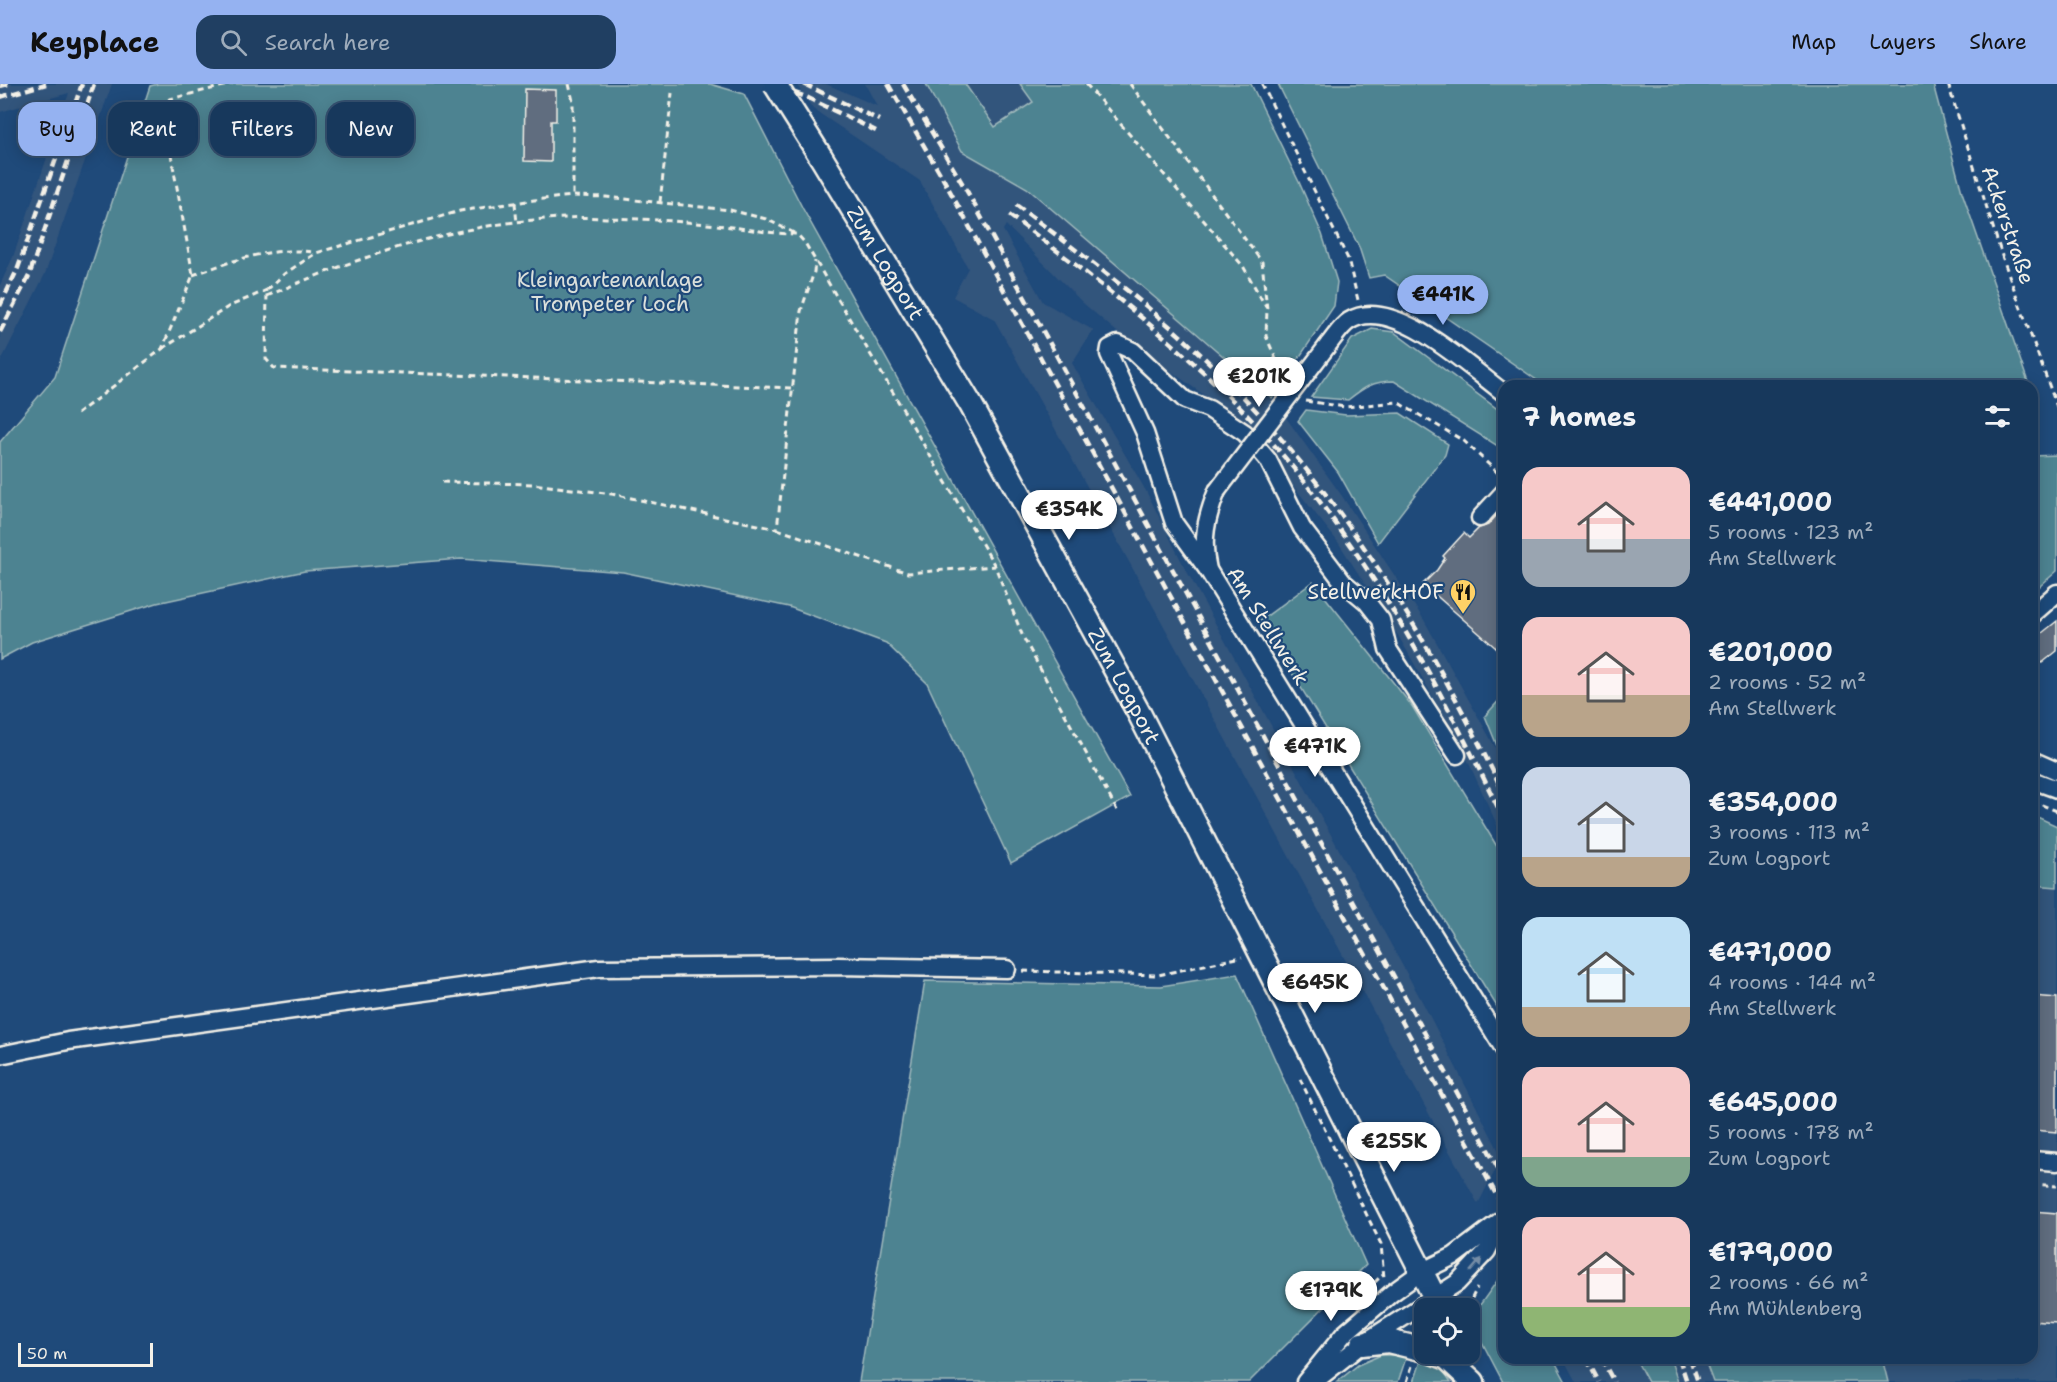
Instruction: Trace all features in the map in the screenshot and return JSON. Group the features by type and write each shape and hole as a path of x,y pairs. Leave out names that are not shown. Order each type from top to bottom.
{"main road":[{"name":"Zum Logport","path":"775,84 971,405 1118,674 1263,955 1434,1298"},
{"path":"1362,1344 1388,1341 1414,1347"},
{"path":"1454,1364 1475,1382"},
{"path":"1468,1364 1475,1382"}],"street":[{"path":"1363,317 1378,315 1400,320 1421,331 1498,389"},
{"name":"Am Stellwerk","path":"1363,317 1349,321 1328,345 1217,491 1206,521 1203,548 1208,570 1498,1040"},
{"path":"1208,570 1174,523 1145,433 1109,354 1110,348 1118,344 1133,351 1185,400 1209,409 1245,433 1268,460 1302,528 1343,582 1366,602 1381,620 1388,649 1457,755"},
{"path":"1480,518 1498,498"},
{"path":"2038,610 2057,593"},
{"path":"2038,763 2057,771"},
{"path":"2038,782 2057,789"},
{"path":"0,1055 68,1041 599,968 838,966 1007,969"},
{"path":"2038,1160 2057,1162"},
{"path":"1305,1382 1344,1334 1421,1272 1454,1256 1498,1223"},
{"path":"1442,1298 1472,1270 1487,1251 1498,1230"},
{"path":"1314,1382 1331,1371 1362,1344 1414,1316"}],"path":[{"path":"162,349 193,275 163,111 166,100 172,97 232,84"},
{"path":"569,84 573,101 573,196"},
{"path":"1086,84 1243,266 1267,309"},
{"path":"1130,84 1262,262 1267,309 1266,336 1280,374 1287,381"},
{"path":"1262,84 1348,259 1363,317"},
{"name":"Ackerstraße","path":"1948,84 2002,256 2057,407"},
{"path":"660,202 672,93"},
{"path":"77,414 162,349 228,307 267,290 284,274 316,253 460,211 573,196 730,210 766,219 796,234 815,261 995,566 1023,637 1119,814"},
{"path":"515,203 517,223"},
{"path":"267,296 333,268 396,248 461,231 517,223 603,218 714,225 758,232 796,234"},
{"path":"193,275 242,256 288,249 316,253"},
{"path":"777,529 801,310 814,272 815,261"},
{"path":"267,290 266,359 274,368 791,388"},
{"path":"1301,396 1308,404 1345,407 1397,402 1464,441 1498,474"},
{"path":"442,482 533,484 612,494 777,529 908,573 995,566"},
{"path":"2038,803 2057,811"},
{"path":"1007,969 1033,972 1158,975 1242,956 1247,967"},
{"path":"1299,1078 1381,1244 1383,1274"},
{"path":"2038,1184 2057,1186"}],"shaded area":[{"path":"0,84 112,84 96,129 96,102 66,102 69,93 36,102 18,102 18,107 0,112"},
{"path":"796,84 826,84 877,106 865,84 925,84 962,151 1027,188 1272,398 1342,496 1424,620 1498,752 1498,827 1462,748 1399,637 1338,542 1245,425 1117,332 1083,303 1006,225 1003,230 1043,302 1093,330 1072,363 1146,491 1184,566 1424,1005 1498,1149 1498,1165 1478,1204 1128,560 994,319 953,297 968,268 920,181 813,109"},
{"path":"965,84 1020,84 1033,102 995,128"},
{"path":"47,156 87,156 45,274 0,363 0,285 13,257"},
{"path":"2038,885 2057,887 2057,1382 1888,1382 1884,1364 2038,1364"},
{"path":"1566,1364 1638,1364 1648,1382 1576,1382"},
{"path":"1672,1364 1706,1364 1713,1382 1678,1382"}],"green space":[{"name":"Kleingartenanlage Trompeter Loch","path":"158,84 710,84 744,94 803,209 1130,797 1011,863 927,683 886,643 789,607 623,572 461,559 305,571 157,603 32,642 0,659 0,442 55,377 127,156 198,156 198,102 145,102 150,86"},
{"path":"926,84 965,84 995,127 1033,102 1020,84 1251,84 1322,234 1337,282 1334,306 1272,398 1027,188 962,151"},
{"path":"1278,84 1933,84 1962,192 2027,380 1537,380 1384,275 1369,278 1359,247"},
{"path":"1372,329 1394,332 1498,410 1498,446 1394,381 1369,386 1348,400 1311,397 1352,339"},
{"path":"1306,410 1346,415 1400,413 1448,444 1445,455 1378,543 1338,472 1298,421"},
{"path":"2057,455 2057,571 2038,588 2038,456"},
{"path":"1313,582 1412,706 1498,848 1498,1008 1260,621"},
{"path":"1498,702 1498,748 1485,716"},
{"path":"2038,817 2057,826 2057,887 2038,885"},
{"path":"1237,974 1366,1265 1249,1382 859,1382 925,981 1161,986"},
{"path":"1498,1279 1498,1364 1556,1364 1566,1382 1503,1382 1480,1338 1480,1305"},
{"path":"1381,1355 1407,1355 1398,1382 1337,1382 1358,1365"},
{"path":"1420,1364 1433,1364 1442,1369 1451,1382 1414,1382"},
{"path":"1638,1364 1672,1364 1678,1382 1648,1382"},
{"path":"1706,1364 1884,1364 1888,1382 1713,1382"}],"building":[{"path":"525,89 556,90 556,121 551,121 551,162 524,161"},
{"path":"1498,514 1498,646 1496,648 1423,584 1437,570 1445,558 1443,556 1464,533 1469,538 1479,528 1488,525"},
{"path":"2057,621 2057,651 2042,663 2038,659 2038,636"},
{"path":"2038,996 2057,998 2057,1132 2038,1130"},
{"path":"2038,1211 2057,1213 2057,1323 2038,1321"}],"railway":[{"path":"0,86 8,84"},
{"path":"0,97 46,84"},
{"path":"0,306 18,268 82,84"},
{"path":"0,332 29,276 94,84"},
{"path":"769,84 806,97 876,131"},
{"path":"804,84 879,120"},
{"path":"888,84 945,182 1498,1198"},
{"path":"903,84 968,193 1498,1168"},
{"path":"1016,205 1124,288 1201,354 1268,424 1309,472 1382,574 1415,627 1498,782"},
{"path":"1009,215 1115,296 1191,361 1262,431 1304,481 1380,589 1445,703 1498,808"},
{"path":"1589,1364 1599,1382"},
{"path":"1604,1364 1614,1382"},
{"path":"1681,1364 1687,1382"},
{"path":"1692,1364 1698,1382"}],"place":[{"name":"StellwerkHOF","path":"1463,615"}]}
